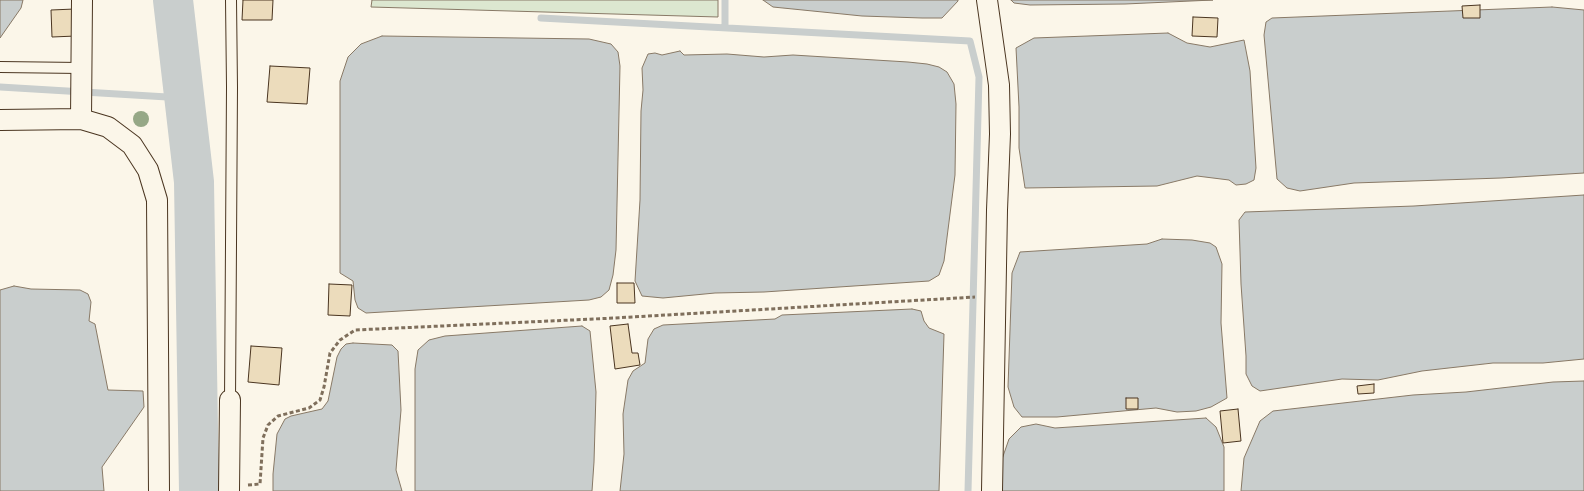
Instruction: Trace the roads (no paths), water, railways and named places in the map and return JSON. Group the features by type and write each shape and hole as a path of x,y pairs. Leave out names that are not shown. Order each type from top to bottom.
{"street":[{"path":"81,119 82,0"},
{"path":"987,0 999,85 1000,134 992,491"},
{"path":"0,120 81,119 108,127 132,146 148,170 157,200 159,491"},
{"path":"229,488 230,400"}],"lane":[{"path":"230,400 231,0"},
{"path":"0,67 81,68"}],"waterway":[{"path":"173,0 194,182 199,491"},
{"path":"725,0 725,27"},
{"path":"541,18 970,41 979,77 968,491"},
{"path":"0,87 184,98"}]}
